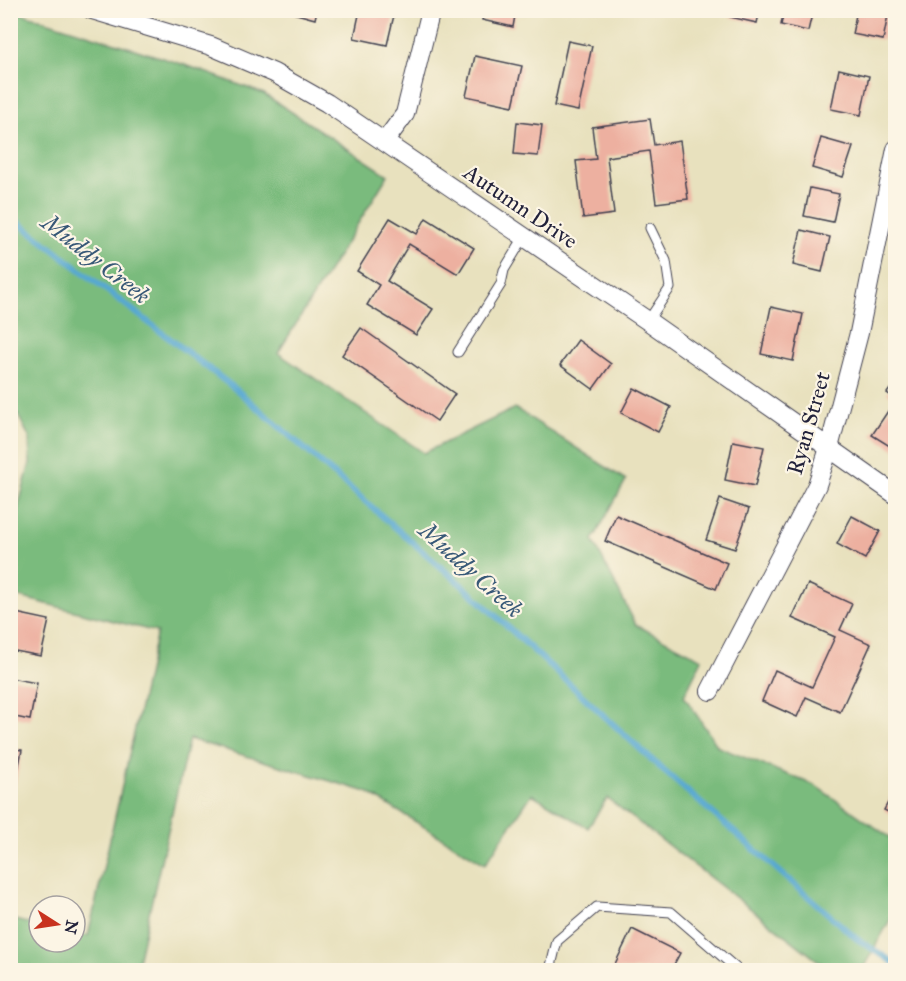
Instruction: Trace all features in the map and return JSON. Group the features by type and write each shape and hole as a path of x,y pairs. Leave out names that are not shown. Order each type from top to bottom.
{"street":[{"name":"Autumn Drive","path":"92,10 212,46 274,73 327,103 648,321 896,495"},
{"path":"385,141 405,114 432,10"},
{"name":"Ryan Street","path":"710,691 817,485 859,333 896,149"}],"lane":[{"path":"648,321 669,288 666,261 650,228"},
{"path":"458,352 501,284 504,270 525,237"},
{"path":"550,970 557,941 597,907 671,912 738,970"}],"green space":[{"path":"11,10 191,67 264,94 388,175 278,353 424,453 515,408 626,480 593,540 636,625 702,659 684,696 718,747 814,785 895,841 895,911 862,970 830,970 607,798 588,828 532,794 485,864 367,792 189,739 136,970 11,970 11,919 27,923 27,954 87,954 87,936 157,632 11,595 11,534 30,463 29,437 17,413 10,409"}],"building":[{"path":"282,10 317,10 315,19"},
{"path":"360,10 395,11 387,45 354,38"},
{"path":"484,10 516,10 513,27 482,20"},
{"path":"731,10 760,10 757,23 730,17"},
{"path":"784,10 813,10 808,31 781,25"},
{"path":"857,10 889,10 883,40 852,34"},
{"path":"568,41 592,46 578,111 554,106"},
{"path":"475,56 522,66 513,106 466,96"},
{"path":"839,69 869,76 861,115 831,109"},
{"path":"650,119 654,145 680,141 688,199 656,203 649,151 607,157 614,214 583,218 576,161 596,159 592,127"},
{"path":"517,122 542,125 538,156 514,154"},
{"path":"821,138 853,147 843,177 812,168"},
{"path":"810,188 839,194 833,222 804,216"},
{"path":"390,218 417,234 426,218 474,248 458,274 409,244 387,281 433,309 416,335 367,305 379,285 357,271"},
{"path":"801,230 830,237 822,272 793,265"},
{"path":"771,307 803,314 793,361 761,354"},
{"path":"361,328 455,394 437,421 342,355"},
{"path":"578,340 611,364 593,389 560,365"},
{"path":"896,381 896,399 887,393"},
{"path":"634,388 671,407 658,432 621,413"},
{"path":"890,408 896,411 896,450 872,435"},
{"path":"733,441 764,447 755,486 725,480"},
{"path":"720,499 749,509 735,549 706,540"},
{"path":"616,515 727,563 716,589 605,541"},
{"path":"852,516 880,531 865,559 837,544"},
{"path":"808,584 852,604 840,630 871,644 840,712 806,697 797,717 762,701 775,670 812,687 835,637 792,618"},
{"path":"16,613 49,620 41,656 10,650"},
{"path":"10,678 37,683 30,720 10,716"},
{"path":"10,748 22,750 15,785 10,784"},
{"path":"896,788 896,816 884,810"},
{"path":"632,929 680,953 671,970 612,970"}],"waterway":[{"name":"Muddy Creek","path":"10,216 238,391 472,594 664,771 857,939 896,964"}]}
